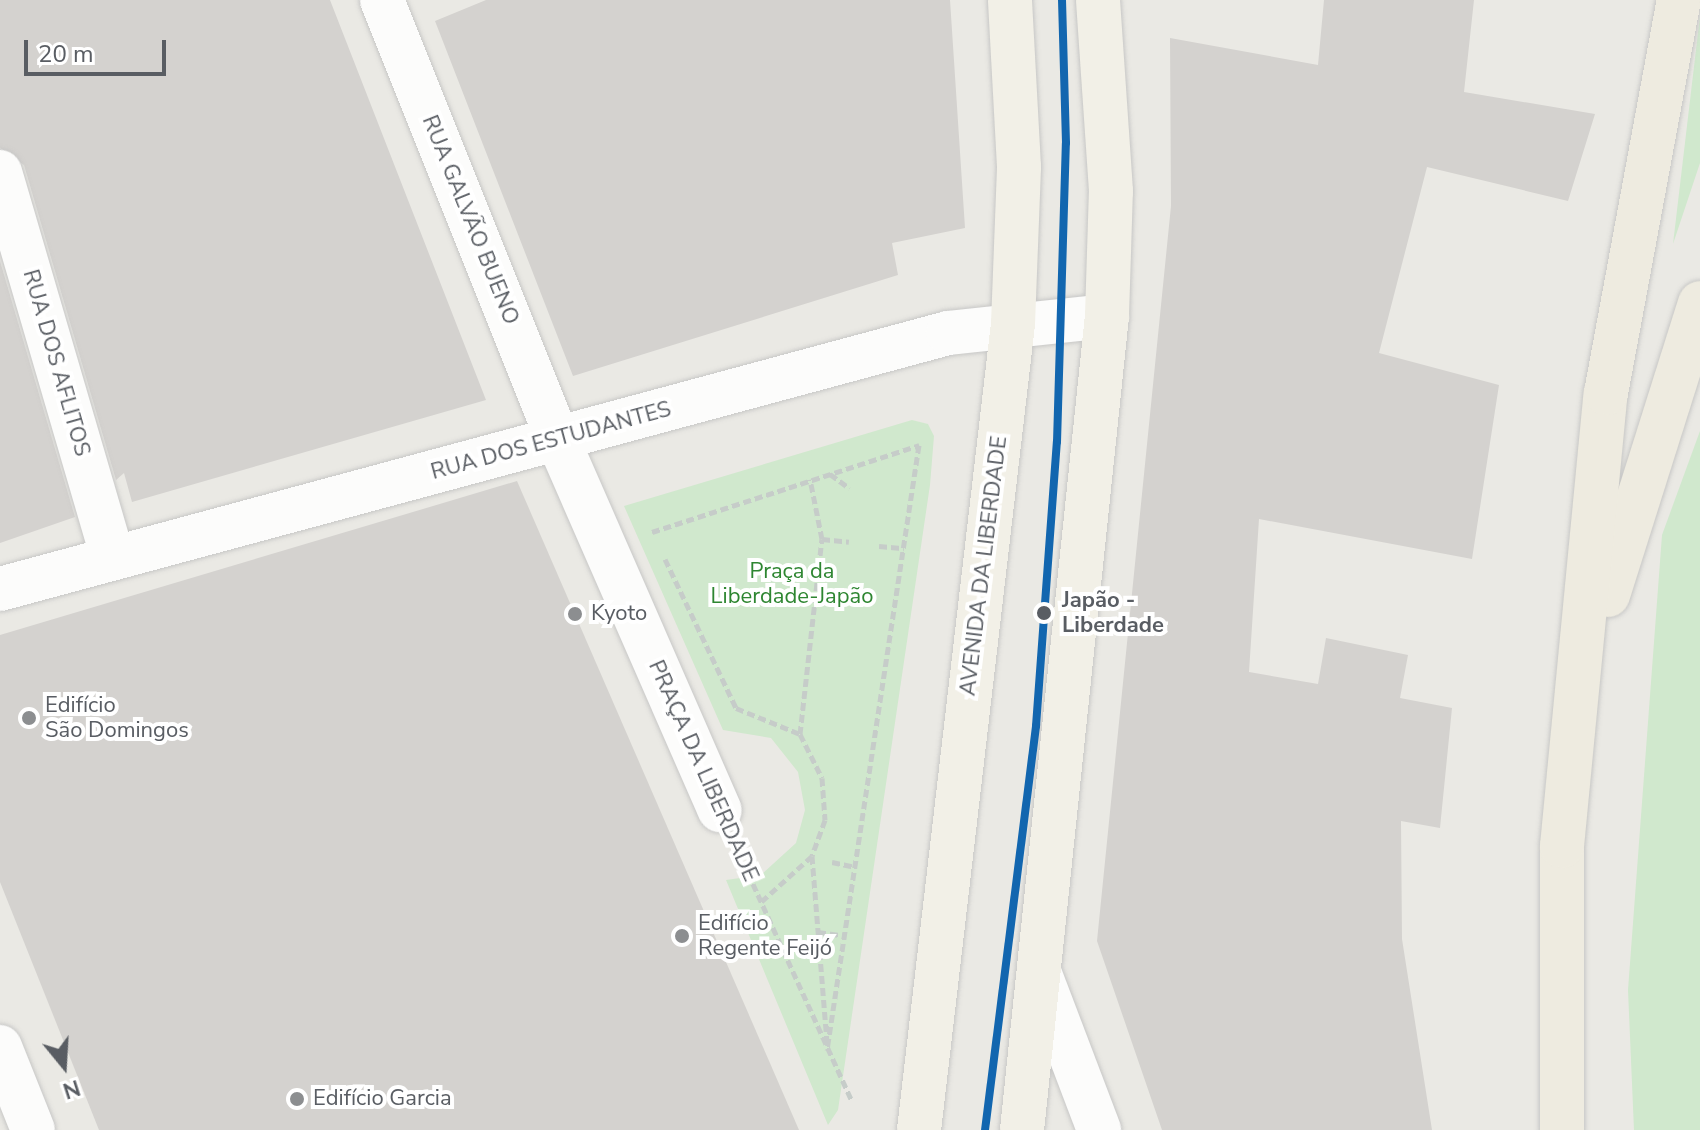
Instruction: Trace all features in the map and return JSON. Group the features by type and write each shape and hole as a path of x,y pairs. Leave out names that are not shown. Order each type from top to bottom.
{"highway":[{"path":"1562,1130 1562,846 1582,684 1606,393 1679,0"},
{"path":"1582,684 1700,303"}],"main road":[{"name":"AVENIDA DA LIBERDADE","path":"919,1130 1013,324 1019,167 1010,0"},
{"path":"1022,1130 1041,977 1107,316 1111,191 1098,0"}],"street":[{"name":"RUA GALVÃO BUENO","path":"382,0 558,440"},
{"name":"RUA DOS AFLITOS","path":"0,172 112,555"},
{"name":"RUA DOS ESTUDANTES","path":"0,589 112,555 558,440 948,333 1107,316"},
{"name":"PRAÇA DA LIBERDADE","path":"558,440 720,810"},
{"path":"1041,977 1099,1130"},
{"path":"0,1047 33,1130"}],"path":[{"path":"800,734 736,708 651,530 919,445 827,1050"},
{"path":"829,473 849,488"},
{"path":"810,479 822,539 800,734 822,778 825,820 812,856 827,1050"},
{"path":"822,539 849,542"},
{"path":"879,546 904,548"},
{"name":"PRAÇA DA LIBERDADE","path":"720,810 852,1101"},
{"path":"761,902 812,856"},
{"path":"832,862 855,867"},
{"path":"818,932 845,936"}],"green space":[{"path":"1700,16 1700,163 1673,244"},
{"name":"Praça da Liberdade-Japão","path":"912,420 928,424 934,436 930,485 838,1110 828,1125 726,880 761,875 796,843 805,810 798,772 771,738 723,730 624,506"},
{"path":"1700,431 1700,1130 1634,1130 1628,990 1662,535"}],"building":[{"path":"0,0 330,0 486,400 132,502 124,473 116,480 24,165 0,148"},
{"path":"486,0 950,0 965,228 892,243 898,275 573,376 435,21"},
{"path":"1324,0 1474,0 1464,92 1595,114 1568,201 1427,167 1379,353 1499,385 1472,559 1259,519 1249,672 1318,684 1326,638 1408,655 1400,698 1452,708 1440,828 1401,821 1402,939 1432,1130 1162,1130 1097,941 1171,206 1170,38 1318,65"},
{"path":"0,261 75,517 0,543"},
{"path":"517,481 799,1130 99,1130 0,882 0,635"}],"transit line":[{"path":"985,1130 1036,726 1057,442 1066,143 1062,0"}],"place":[{"name":"Japão - Liberdade","path":"1044,613"},
{"name":"Kyoto","path":"575,614"},
{"name":"Edifício São Domingos","path":"29,718"},
{"name":"Edifício Regente Feijó","path":"682,936"},
{"name":"Edifício Garcia","path":"297,1099"}]}
